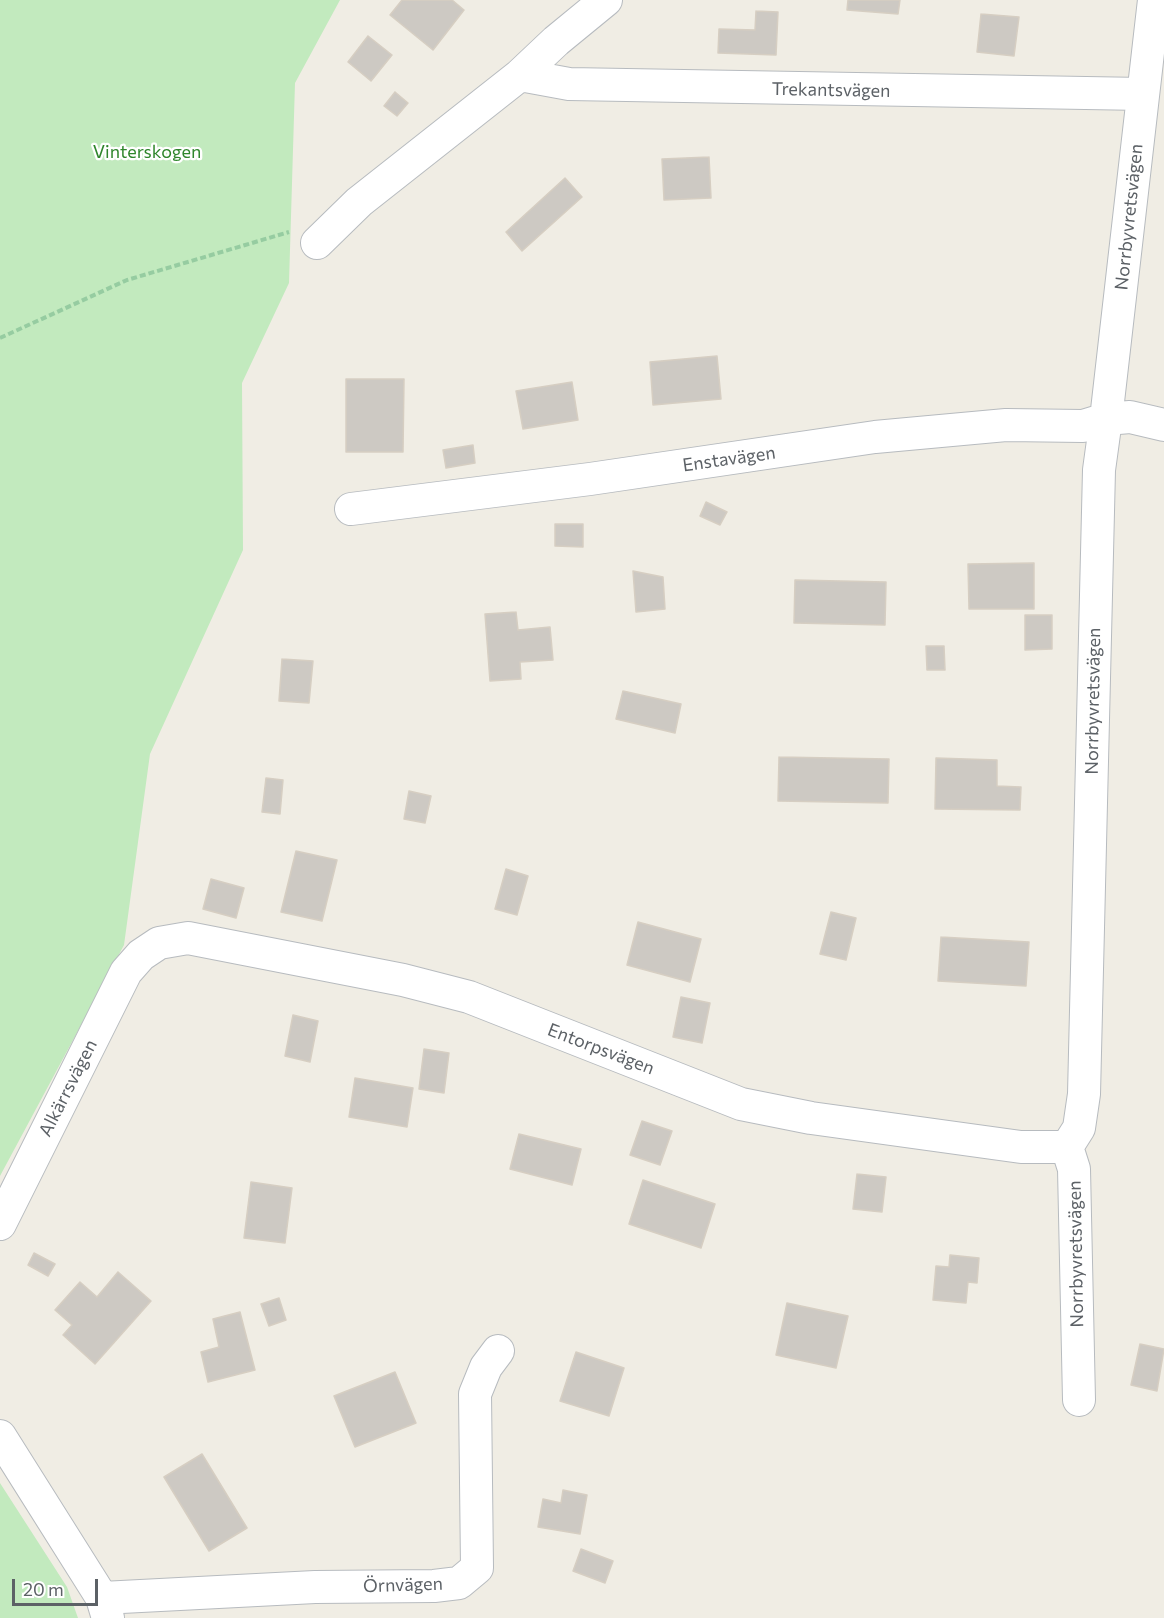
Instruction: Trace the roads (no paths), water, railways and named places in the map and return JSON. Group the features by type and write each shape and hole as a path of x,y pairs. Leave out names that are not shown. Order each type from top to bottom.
{"street":[{"path":"308,236 359,202 520,75 556,41 606,0"},
{"name":"Norrbyvretsvägen","path":"1079,1400 1074,1169 1067,1147 1079,1128 1084,1094 1098,470 1106,419 1154,0"},
{"name":"Trekantsvägen","path":"520,75 569,84 1143,94"},
{"name":"Enstavägen","path":"351,509 591,479 875,437 1006,425 1083,426 1106,419 1130,417 1164,425"},
{"name":"Entorpsvägen","path":"141,955 159,943 188,938 403,980 469,998 741,1104 811,1118 1021,1147 1067,1147"},
{"name":"Alkärrsvägen","path":"0,1224 126,972 141,955"},
{"name":"Örnvägen","path":"105,1608 315,1587 434,1586 459,1583 477,1568 475,1394 486,1367 498,1352"},
{"path":"0,1436 105,1608"}],"park label":[{"name":"Vinterskogen","path":"147,152"}]}
